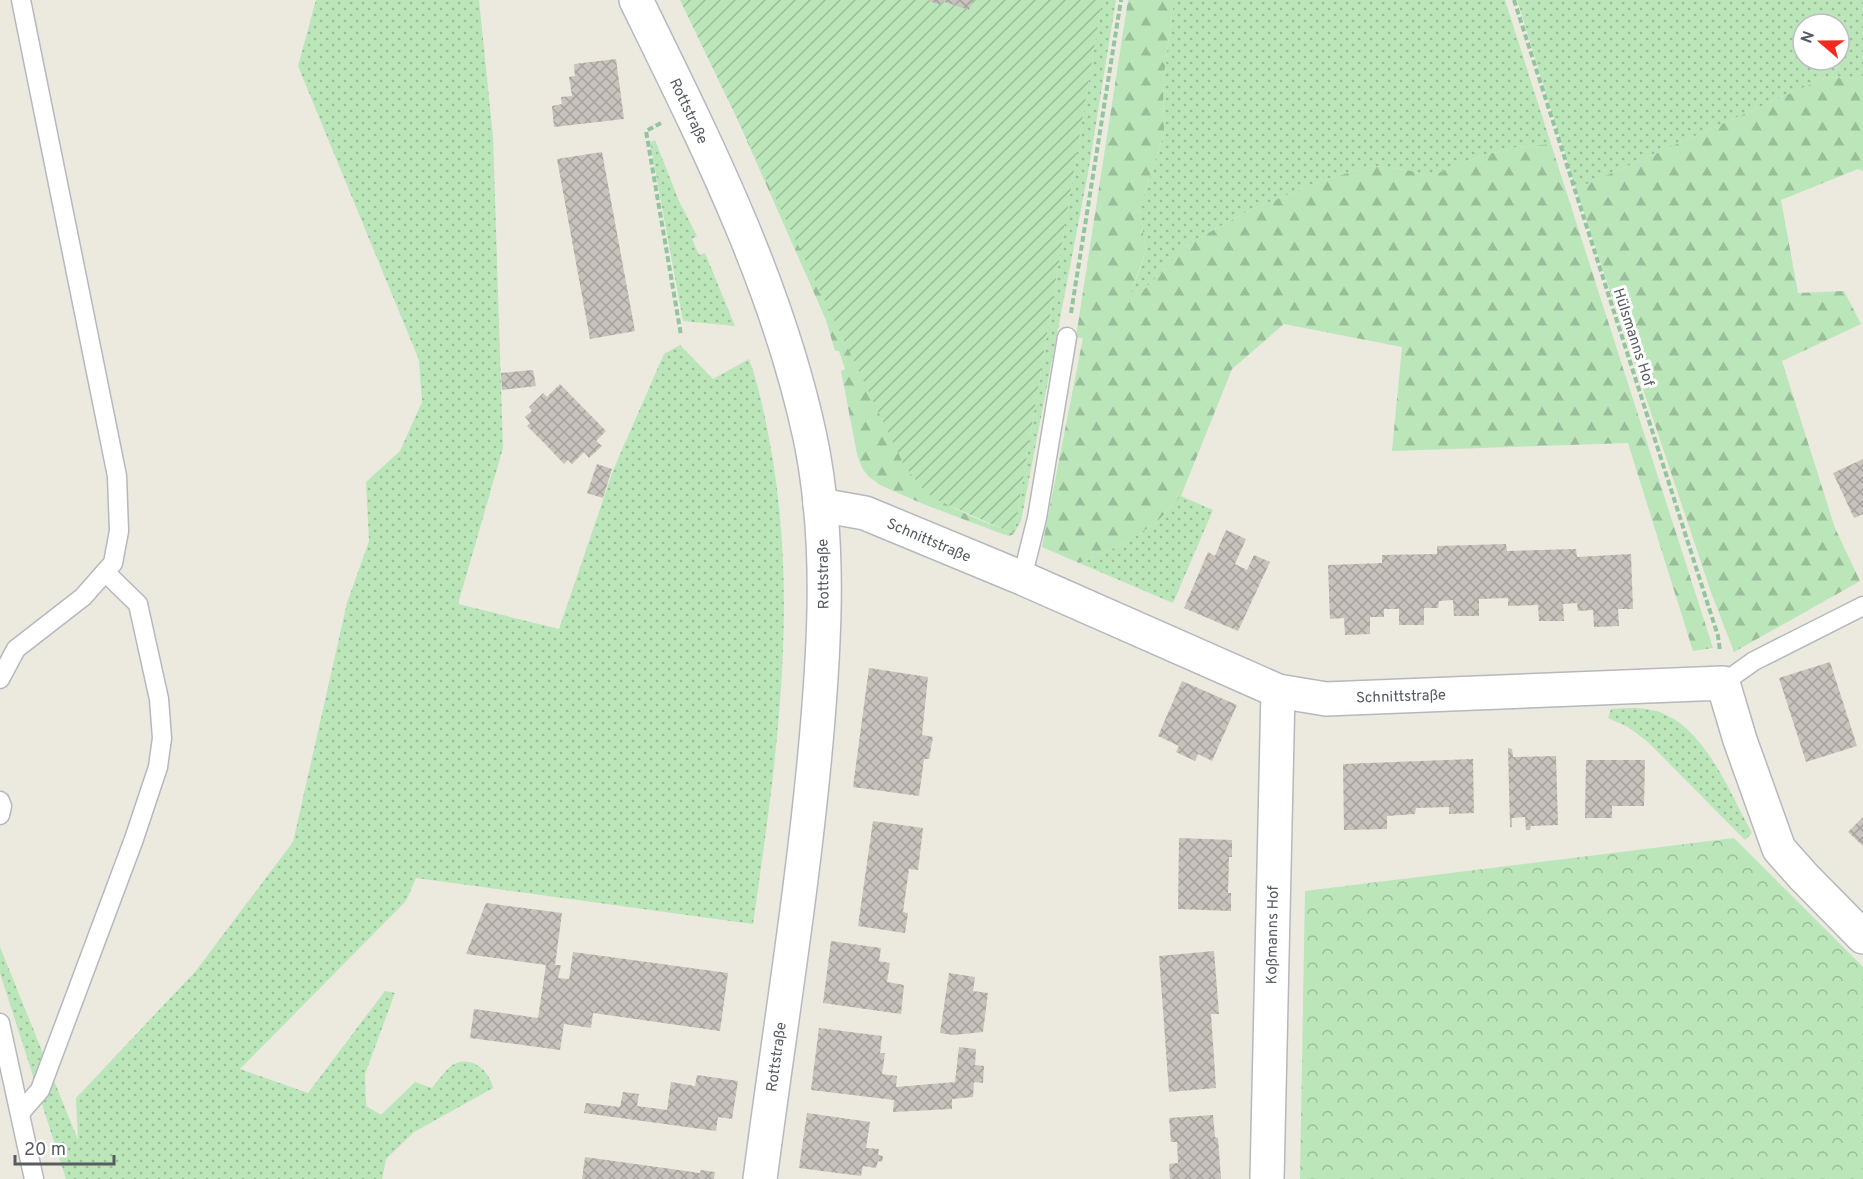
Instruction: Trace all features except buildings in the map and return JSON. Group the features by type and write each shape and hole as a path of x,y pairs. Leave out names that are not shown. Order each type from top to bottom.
{"street":[{"name":"Rottstraße","path":"636,0 742,227 773,307 790,358 810,439 820,505 825,582 822,671 814,770 802,880 760,1179"},
{"name":"Schnittstraße","path":"820,505 865,513 1022,578 1278,692 1326,699 1723,683"},
{"path":"1723,683 1740,740 1779,849 1863,937"},
{"name":"Koßmanns Hof","path":"1267,1179 1278,692"}],"lane":[{"path":"0,679 16,649 83,597 113,563 119,531 117,476 21,0"},
{"path":"1022,578 1037,518 1067,337"},
{"path":"20,1113 40,1090 134,839 158,767 162,738 159,699 138,604 105,572"},
{"path":"1723,683 1754,661 1863,606"},
{"path":"0,801 2,806 0,815"},
{"path":"0,1023 34,1179"}],"path":[{"path":"1067,337 1121,0"},
{"name":"Hülsmanns Hof","path":"1514,0 1718,636 1723,683"},
{"path":"681,336 646,131 688,110"}],"green space":[{"path":"316,0 479,0 493,137 503,448 458,604 559,629 614,468 664,354 680,345 713,379 749,359 766,422 773,461 784,578 781,693 776,751 753,924 416,878 406,901 240,1069 308,1093 385,991 395,993 365,1074 366,1106 381,1115 415,1082 432,1088 451,1066 465,1061 478,1065 488,1075 493,1088 414,1132 386,1159 382,1179 66,1179 0,973 0,947 78,1140 76,1098 195,972 293,842 347,603 369,541 366,482 400,451 422,402 419,360 298,66"},
{"path":"680,0 1102,0 1014,534 935,499 922,488 904,465"},
{"path":"1102,0 1116,0 1088,173 1021,521 1014,534"},
{"path":"1128,0 1174,0 1163,82 1164,133 1139,209 1146,250 1128,301 1147,287 1188,244 1248,211 1318,182 1371,166 1407,170 1430,176 1484,155 1517,147 1551,144 1713,648 1693,651 1628,443 1392,451 1402,347 1284,324 1232,369 1181,496 1156,523 1121,545 1079,563 1042,547 1083,338 1076,337"},
{"path":"1174,0 1505,0 1551,144 1517,147 1484,155 1430,176 1407,170 1371,166 1318,182 1248,211 1188,244 1147,287 1127,302 1146,250 1139,209 1164,133 1163,82"},
{"path":"1517,0 1863,0 1863,79 1827,77 1576,189"},
{"path":"1827,77 1863,79 1863,171 1858,169 1781,200 1798,293 1844,291 1861,324 1782,361 1835,528 1860,581 1734,652 1712,595 1576,189"},
{"path":"732,107 908,470 930,493 943,502 1014,534 1009,536 923,504 880,485 862,468 857,454 841,371 845,369 839,351 835,351 826,320"},
{"path":"655,140 679,201 697,236 692,239 699,255 705,253 735,326 683,321 650,142"},
{"path":"1181,496 1213,510 1173,603 1079,563 1121,545 1156,523"},
{"path":"1611,709 1652,710 1670,717 1686,728 1700,743 1724,779 1752,833 1745,840 1648,742 1628,727 1608,718"},
{"path":"1734,838 1863,967 1863,1179 1300,1179 1305,891"}]}
